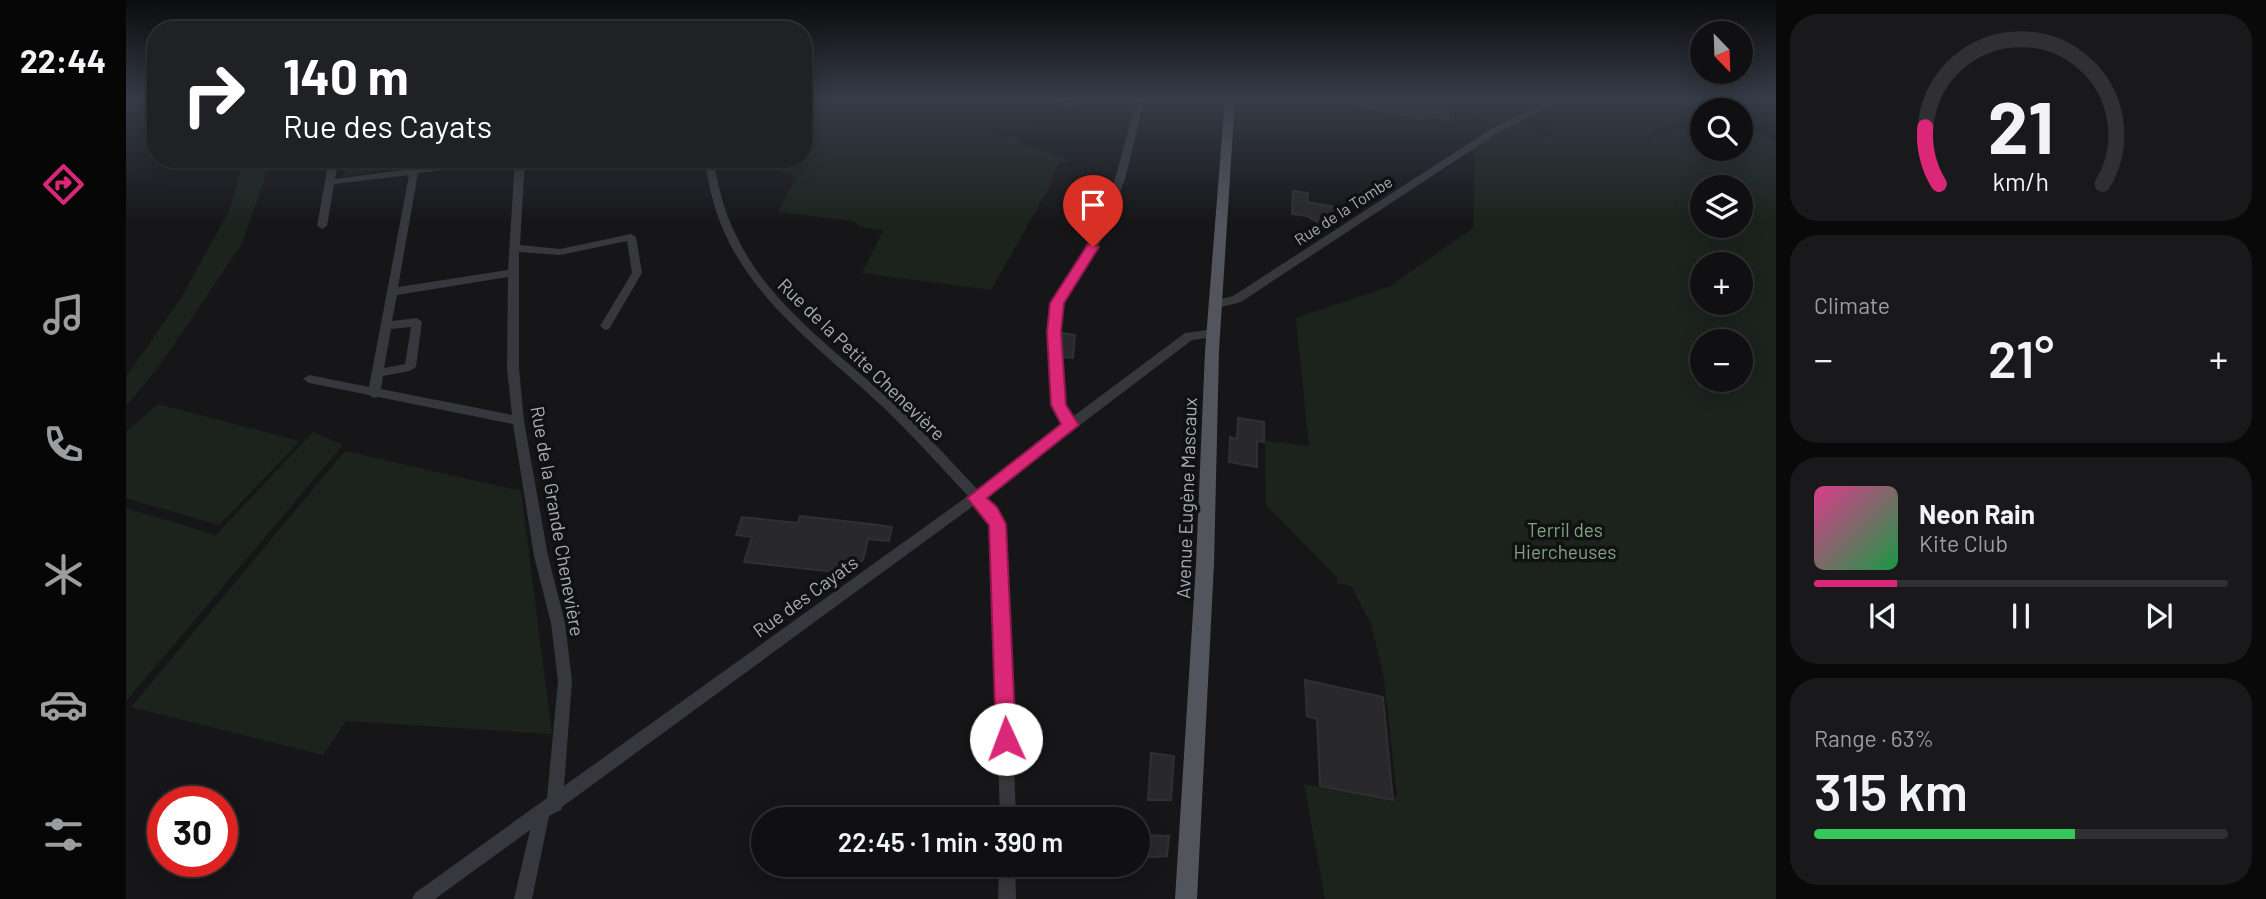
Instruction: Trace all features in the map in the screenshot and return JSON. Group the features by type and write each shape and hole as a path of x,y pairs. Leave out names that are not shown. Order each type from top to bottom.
{"main road":[{"name":"Avenue Eugène Mascaux","path":"1186,899 1214,334 1227,140"}],"street":[{"path":"1071,425 1059,412 1058,405 1054,332 1057,303 1083,266 1102,228 1120,179 1130,140"},
{"name":"Rue de la Tombe","path":"1218,298 1237,299 1480,140"},
{"path":"323,226 332,168"},
{"path":"374,394 414,168"},
{"path":"330,182 437,168"},
{"name":"Rue de la Grande Chenevière","path":"519,168 513,273 513,368 518,421 541,556 558,623 565,681 555,804"},
{"name":"Rue de la Petite Chenevière","path":"709,168 713,196 738,253 758,282 789,315 887,404 991,512 998,524 1008,807"},
{"path":"515,248 560,252 631,237 637,273 605,326"},
{"path":"392,292 513,273"},
{"path":"378,373 410,367 417,322 386,326"},
{"name":"Rue des Cayats","path":"421,899 541,815 975,498 1189,336 1214,334"},
{"path":"309,379 518,421"},
{"path":"523,899 541,815"},
{"path":"1007,877 1007,899"}],"green space":[{"path":"812,140 1020,140 1022,145 1063,157 1068,162 1059,161 1050,186 991,290 862,273 883,231 860,227 853,221 778,212 797,176 764,168 812,168"},
{"name":"Terril des Hiercheuses","path":"1482,140 1690,140 1690,161 1753,161 1753,140 1776,142 1776,899 1325,899 1304,784 1393,800 1397,794 1383,672 1371,624 1351,586 1337,583 1337,577 1266,505 1265,441 1309,446 1296,318 1389,287 1473,228 1475,155 1468,148"},
{"path":"241,168 269,168 241,245 160,365 126,406 126,377 181,298 229,211"},
{"path":"345,168 394,168 344,177"},
{"path":"158,404 300,441 219,525 126,498 126,432"},
{"path":"313,432 343,445 126,701 126,508 216,535"},
{"path":"345,451 521,491 552,734 346,721 323,755 131,707"}],"building":[{"path":"1293,191 1308,193 1307,202 1337,207 1337,222 1328,228 1307,216 1292,214"},
{"path":"1062,333 1075,335 1073,358 1063,357"},
{"path":"1238,418 1264,422 1264,442 1257,441 1257,467 1229,462 1230,437 1237,439"},
{"path":"800,516 892,527 889,541 868,539 863,560 845,573 744,562 752,537 736,535 742,517 798,523"},
{"path":"1305,680 1383,697 1393,800 1320,786 1317,719 1307,716"},
{"path":"1151,753 1174,756 1171,800 1148,800"},
{"path":"1150,835 1169,836 1167,856 1150,857"}],"route":[{"path":"1006,739 998,524 991,512 975,498 1071,425 1059,412 1058,405 1054,332 1057,303 1093,247"}]}
